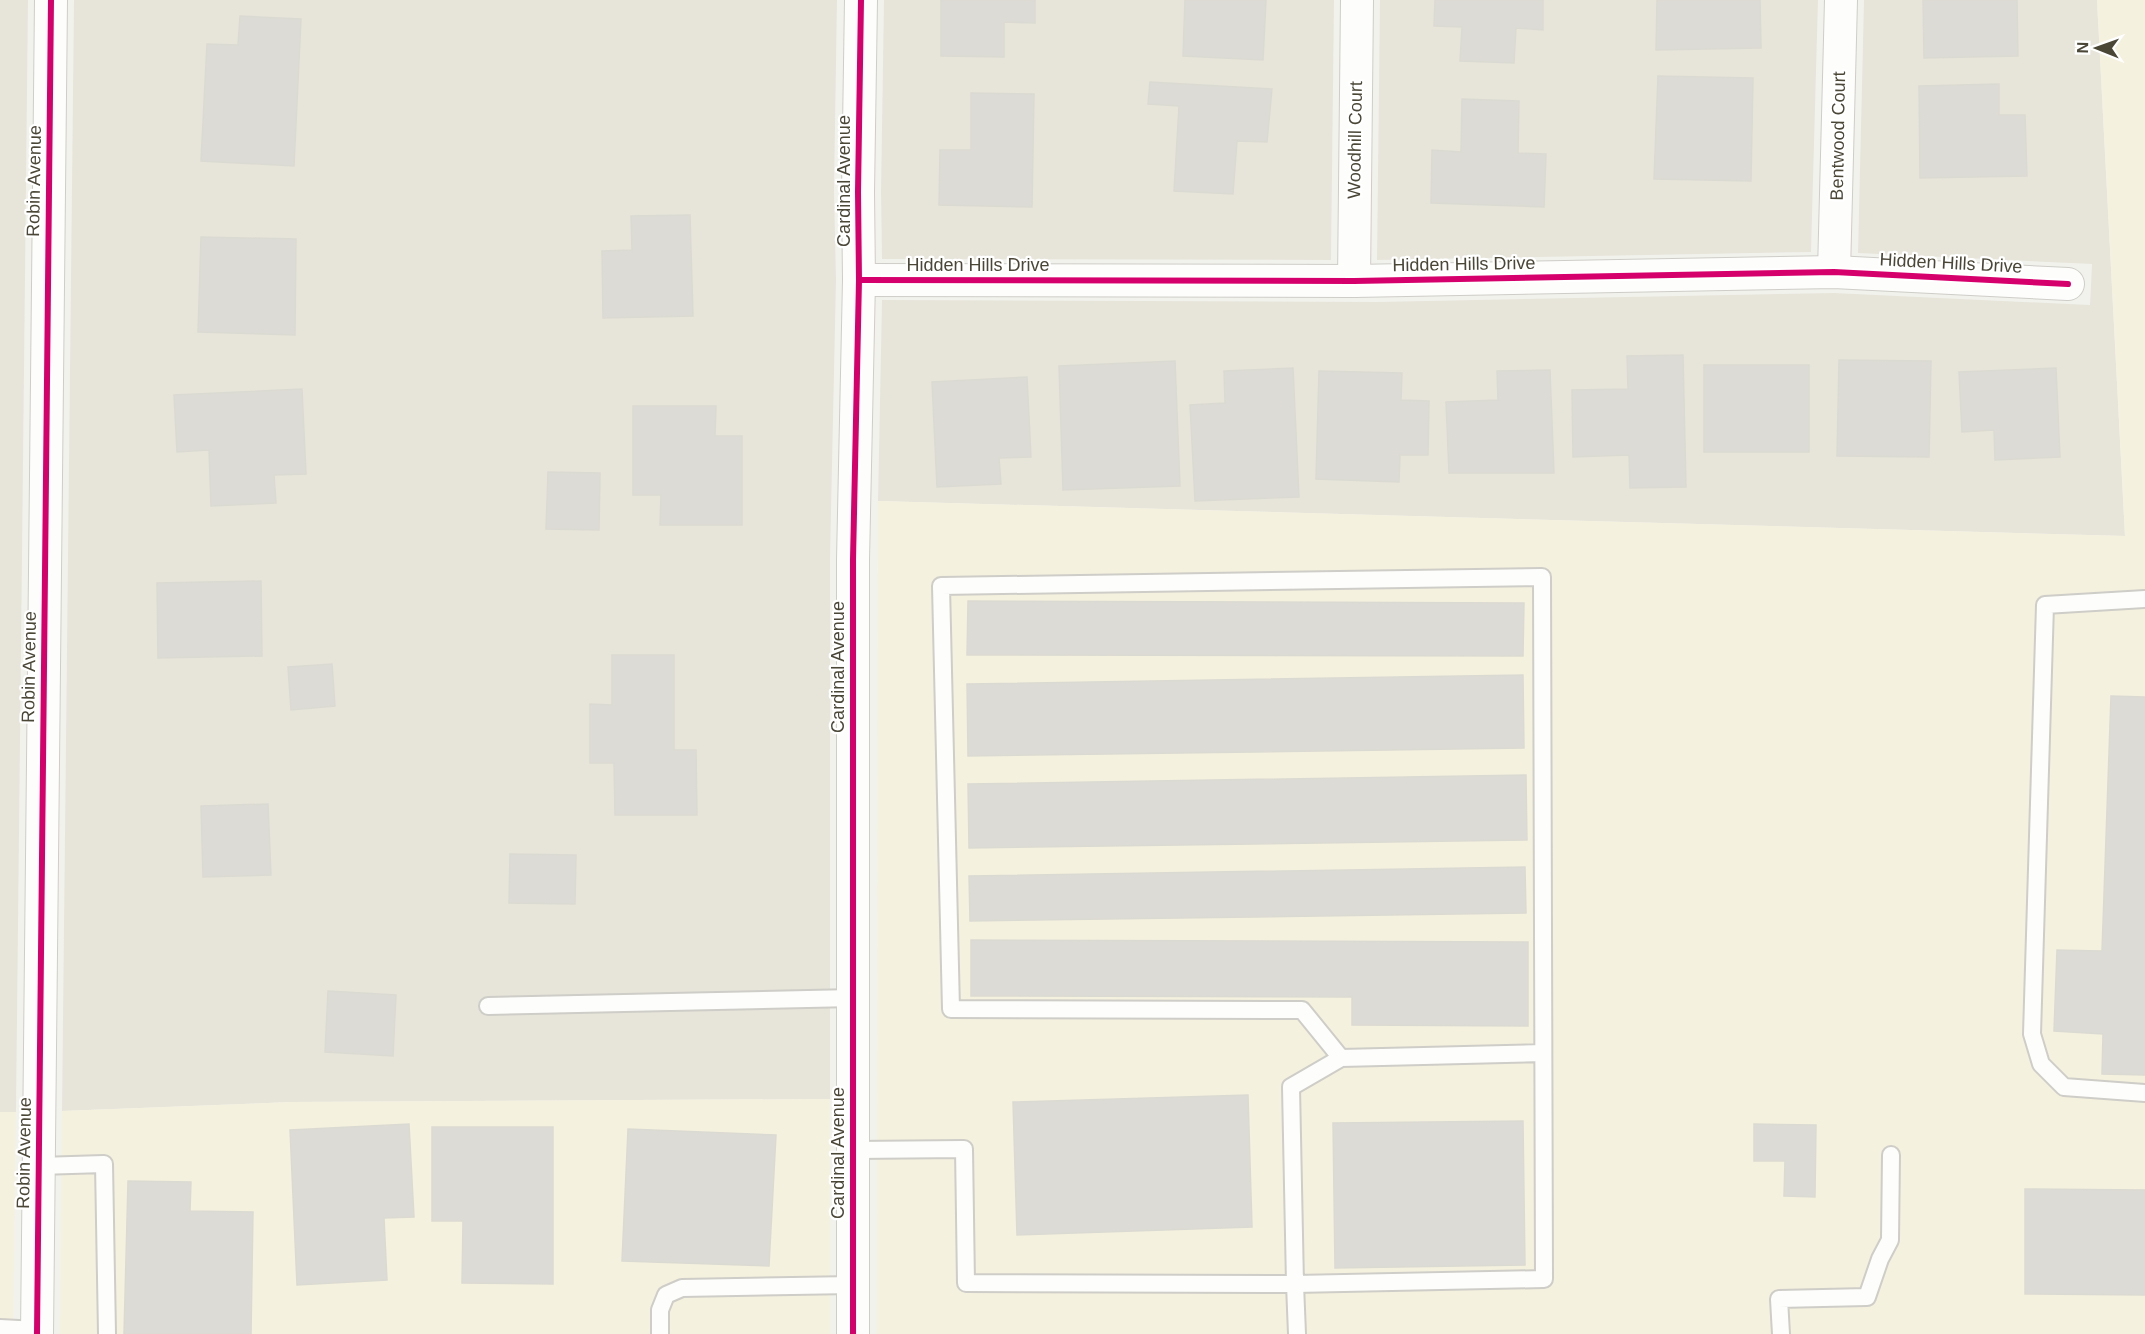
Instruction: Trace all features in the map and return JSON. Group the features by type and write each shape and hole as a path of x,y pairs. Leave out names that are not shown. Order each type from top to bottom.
{"street":[{"name":"Robin Avenue","path":"37,1332 51,0"},
{"name":"Cardinal Avenue","path":"853,1334 853,560 860,280 858,192 861,0"},
{"name":"Woodhill Court","path":"1353,280 1357,0"},
{"name":"Bentwood Court","path":"1834,272 1841,0"},
{"name":"Hidden Hills Drive","path":"860,280 1353,280 1834,272 2068,284"}],"lane":[{"path":"854,1150 964,1149 966,1283 1295,1284 1544,1279 1542,578 940,586 951,1009 1302,1010 1341,1058"},
{"path":"2145,599 2045,604 2032,1034 2041,1064 2064,1087 2145,1093"},
{"path":"488,1006 854,998"},
{"path":"1297,1334 1291,1087 1341,1058 1544,1053"},
{"path":"1781,1334 1779,1299 1867,1297 1880,1258 1890,1240 1892,1155"},
{"path":"39,1166 104,1164 107,1334"},
{"path":"660,1334 660,1310 666,1295 682,1288 853,1285"},
{"path":"0,1328 37,1332"}],"shaded area":[{"path":"0,0 28,0 16,1112 0,1112"},
{"path":"74,0 837,0 834,191 836,280 830,559 830,1099 292,1102 62,1111"},
{"path":"884,0 1334,0 1331,260 882,259"},
{"path":"1380,0 1818,0 1811,252 1377,260"},
{"path":"1864,0 2097,0 2125,536 878,501 882,300 1376,302 1834,293 2090,305 2092,264 1858,253"},
{"path":"2097,0 2145,0 2145,1334 877,1334 878,501 2125,536"},
{"path":"830,1099 830,1334 60,1334 62,1111 292,1102"},
{"path":"0,1112 16,1112 13,1334 0,1334"}],"building":[{"path":"941,0 1035,0 1035,23 1004,22 1004,57 941,56"},
{"path":"1185,0 1266,0 1263,60 1183,56"},
{"path":"1435,0 1543,0 1543,30 1516,28 1514,63 1460,61 1462,27 1434,26"},
{"path":"1657,0 1760,0 1761,48 1656,50"},
{"path":"1923,0 2017,0 2018,56 1924,58"},
{"path":"240,16 301,19 294,166 201,161 207,44 238,45"},
{"path":"1658,76 1753,78 1751,181 1654,179"},
{"path":"1150,82 1272,89 1267,142 1237,141 1233,194 1174,191 1179,106 1148,104"},
{"path":"1999,84 1999,115 2025,115 2027,176 1920,178 1919,86"},
{"path":"971,93 1034,94 1032,207 939,205 940,150 971,150"},
{"path":"1462,99 1519,101 1518,153 1546,154 1544,207 1431,203 1432,150 1461,152"},
{"path":"690,215 693,316 603,318 602,251 632,250 631,216"},
{"path":"201,237 296,239 295,335 198,332"},
{"path":"1683,355 1686,487 1630,488 1629,455 1573,457 1572,390 1628,389 1627,356"},
{"path":"1839,360 1931,361 1929,457 1837,456"},
{"path":"1175,361 1180,486 1063,490 1059,366"},
{"path":"1704,365 1809,365 1809,452 1704,452"},
{"path":"1293,368 1299,497 1195,501 1190,405 1225,403 1224,371"},
{"path":"2056,368 2060,457 1995,460 1994,430 1962,432 1959,372"},
{"path":"1550,370 1554,473 1449,473 1446,402 1498,400 1497,371"},
{"path":"1319,371 1402,373 1401,400 1429,401 1428,455 1400,455 1399,482 1316,479"},
{"path":"1027,377 1031,457 999,458 1001,484 937,487 932,382"},
{"path":"302,389 306,474 274,475 276,503 211,506 209,450 177,452 174,395"},
{"path":"633,406 716,406 715,436 742,436 742,525 660,525 661,495 633,495"},
{"path":"548,472 600,473 599,530 546,529"},
{"path":"261,581 262,656 158,658 157,583"},
{"path":"968,601 1524,603 1523,656 967,655"},
{"path":"612,655 674,655 674,750 696,750 697,815 615,815 614,763 590,763 590,704 612,705"},
{"path":"332,664 335,706 291,710 288,667"},
{"path":"1523,675 1524,748 968,756 967,684"},
{"path":"2111,696 2145,697 2145,1075 2102,1074 2103,1034 2054,1031 2057,950 2102,951"},
{"path":"1526,775 1527,840 969,848 968,784"},
{"path":"268,804 271,875 203,877 201,806"},
{"path":"510,854 576,855 575,904 509,903"},
{"path":"1525,867 1526,913 970,921 969,876"},
{"path":"971,940 1528,942 1528,1026 1352,1025 1352,997 971,996"},
{"path":"328,991 396,995 393,1056 325,1052"},
{"path":"1248,1095 1252,1227 1017,1235 1013,1102"},
{"path":"1523,1121 1525,1265 1335,1268 1333,1123"},
{"path":"409,1124 414,1217 384,1218 387,1280 297,1285 290,1130"},
{"path":"1754,1124 1816,1125 1815,1197 1784,1196 1785,1161 1754,1161"},
{"path":"432,1127 553,1127 553,1284 462,1283 463,1221 432,1221"},
{"path":"628,1129 776,1135 769,1266 622,1261"},
{"path":"128,1181 191,1182 190,1211 253,1212 251,1334 124,1334"},
{"path":"2025,1189 2145,1190 2145,1295 2025,1294"}],"cycle path":[{"path":"37,1334 51,0"},
{"path":"853,1334 853,560 859,280 861,0"},
{"path":"859,280 1354,281 1834,272 2068,284"}]}
